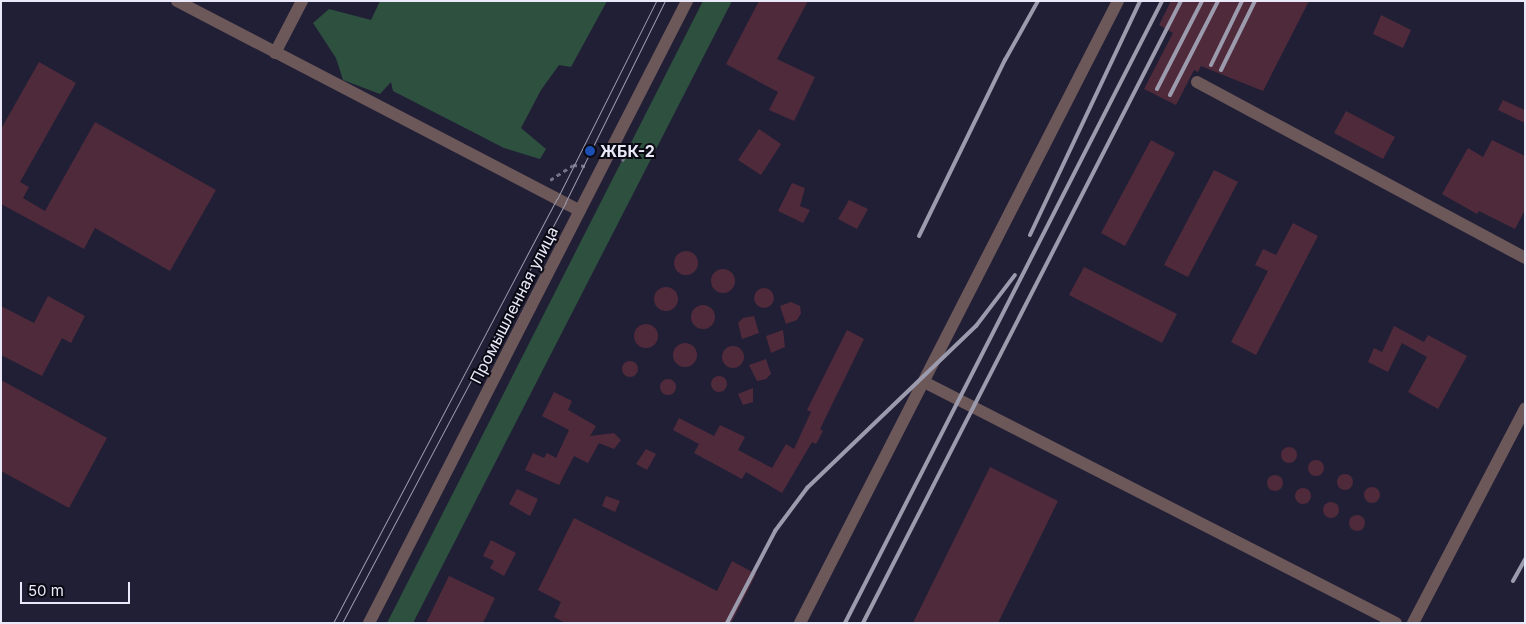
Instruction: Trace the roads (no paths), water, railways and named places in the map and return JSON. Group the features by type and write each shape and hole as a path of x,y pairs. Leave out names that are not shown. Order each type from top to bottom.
{"street":[{"path":"177,1 580,211"},
{"path":"274,53 302,1"},
{"name":"Промышленная улица","path":"369,623 687,1"},
{"path":"800,623 1118,1"},
{"path":"1197,82 1525,258"},
{"path":"924,382 1396,623"},
{"path":"1413,623 1525,409"}],"tram line":[{"path":"333,623 557,199 656,1"},
{"path":"342,623 565,203 665,1"}],"railway":[{"path":"919,236 1005,60 1038,1"},
{"path":"1030,235 1140,1"},
{"path":"845,623 1162,1"},
{"path":"863,623 1181,1"},
{"path":"1157,89 1202,1"},
{"path":"1170,95 1218,1"},
{"path":"1211,65 1242,1"},
{"path":"1221,70 1255,1"},
{"path":"727,623 775,531 807,488 976,326 1015,275"},
{"path":"1513,581 1525,559"}],"place":[{"name":"ЖБК-2","path":"590,151"}]}
